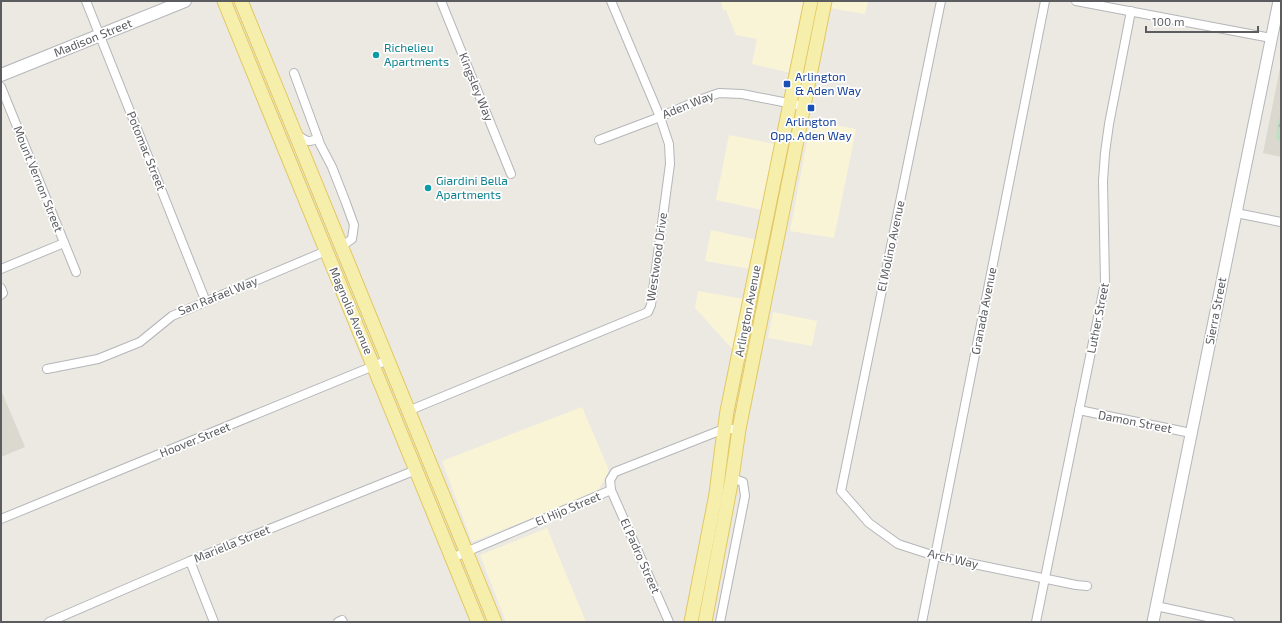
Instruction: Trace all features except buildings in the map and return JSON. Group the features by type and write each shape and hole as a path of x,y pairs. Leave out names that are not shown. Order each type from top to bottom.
{"main road":[{"name":"Madison Street","path":"1,75 185,1"},
{"name":"Magnolia Avenue","path":"224,1 478,622"},
{"name":"Magnolia Avenue","path":"240,1 342,246 495,622"},
{"name":"Arlington Avenue","path":"691,622 716,494 724,429 811,1"},
{"name":"Arlington Avenue","path":"705,622 732,478 739,429 825,1"}],"street":[{"name":"Potomac Street","path":"86,1 206,302"},
{"name":"Kingsley Way","path":"441,1 511,174"},
{"name":"Westwood Drive","path":"408,411 648,312 651,305 670,164 669,144 660,117 611,1"},
{"name":"El Molino Avenue","path":"841,491 941,1"},
{"name":"Granada Avenue","path":"922,622 1045,1"},
{"path":"1076,1 1271,38"},
{"name":"Sierra Street","path":"1153,622 1279,1"},
{"name":"Luther Street","path":"1036,622 1105,283 1105,153 1109,124 1131,11"},
{"path":"294,73 318,138 332,167 354,225 352,239 342,246"},
{"name":"Mount Vernon Street","path":"1,87 76,272"},
{"name":"Aden Way","path":"599,140 660,117 719,92 742,94 803,106"},
{"path":"295,134 312,142 318,138"},
{"path":"1236,213 1281,222"},
{"path":"1,268 64,243"},
{"name":"San Rafael Way","path":"47,369 98,359 140,342 172,316 326,251"},
{"path":"1,288 3,293 1,295"},
{"name":"Hoover Street","path":"1,519 388,360"},
{"name":"Damon Street","path":"1079,410 1191,433"},
{"name":"El Hijo Street","path":"452,558 611,490 610,480 615,472 724,429 739,429"},
{"name":"Mariella Street","path":"49,622 190,561 416,470"},
{"path":"720,622 745,496 743,482 732,478"},
{"name":"El Padro Street","path":"611,490 669,622"},
{"name":"Arch Way","path":"841,491 869,522 898,544 935,556 1045,579 1087,586"},
{"path":"190,561 214,622"},
{"path":"1156,606 1230,622"}],"shaded area":[{"path":"721,1 805,1 791,73 752,64 757,39 736,35 726,10 723,10"},
{"path":"831,1 868,1 865,14 830,8"},
{"path":"1281,63 1281,157 1263,153"},
{"path":"811,120 856,129 834,238 790,231"},
{"path":"729,135 775,144 762,210 716,200"},
{"path":"711,230 757,240 750,269 705,261"},
{"path":"698,291 744,299 734,351 695,308"},
{"path":"773,312 817,321 812,346 768,338"},
{"path":"1,390 25,447 1,457"},
{"path":"582,407 608,468 608,473 599,489 575,501 472,542 442,461"},
{"path":"547,528 586,622 506,622 480,555"}],"green space":[{"path":"1281,111 1281,143 1276,138"}],"place":[{"name":"Richelieu Apartments","path":"376,55"},
{"name":"Arlington & Aden Way","path":"787,84"},
{"name":"Arlington Opp. Aden Way","path":"811,108"},
{"name":"Giardini Bella Apartments","path":"428,188"}]}
